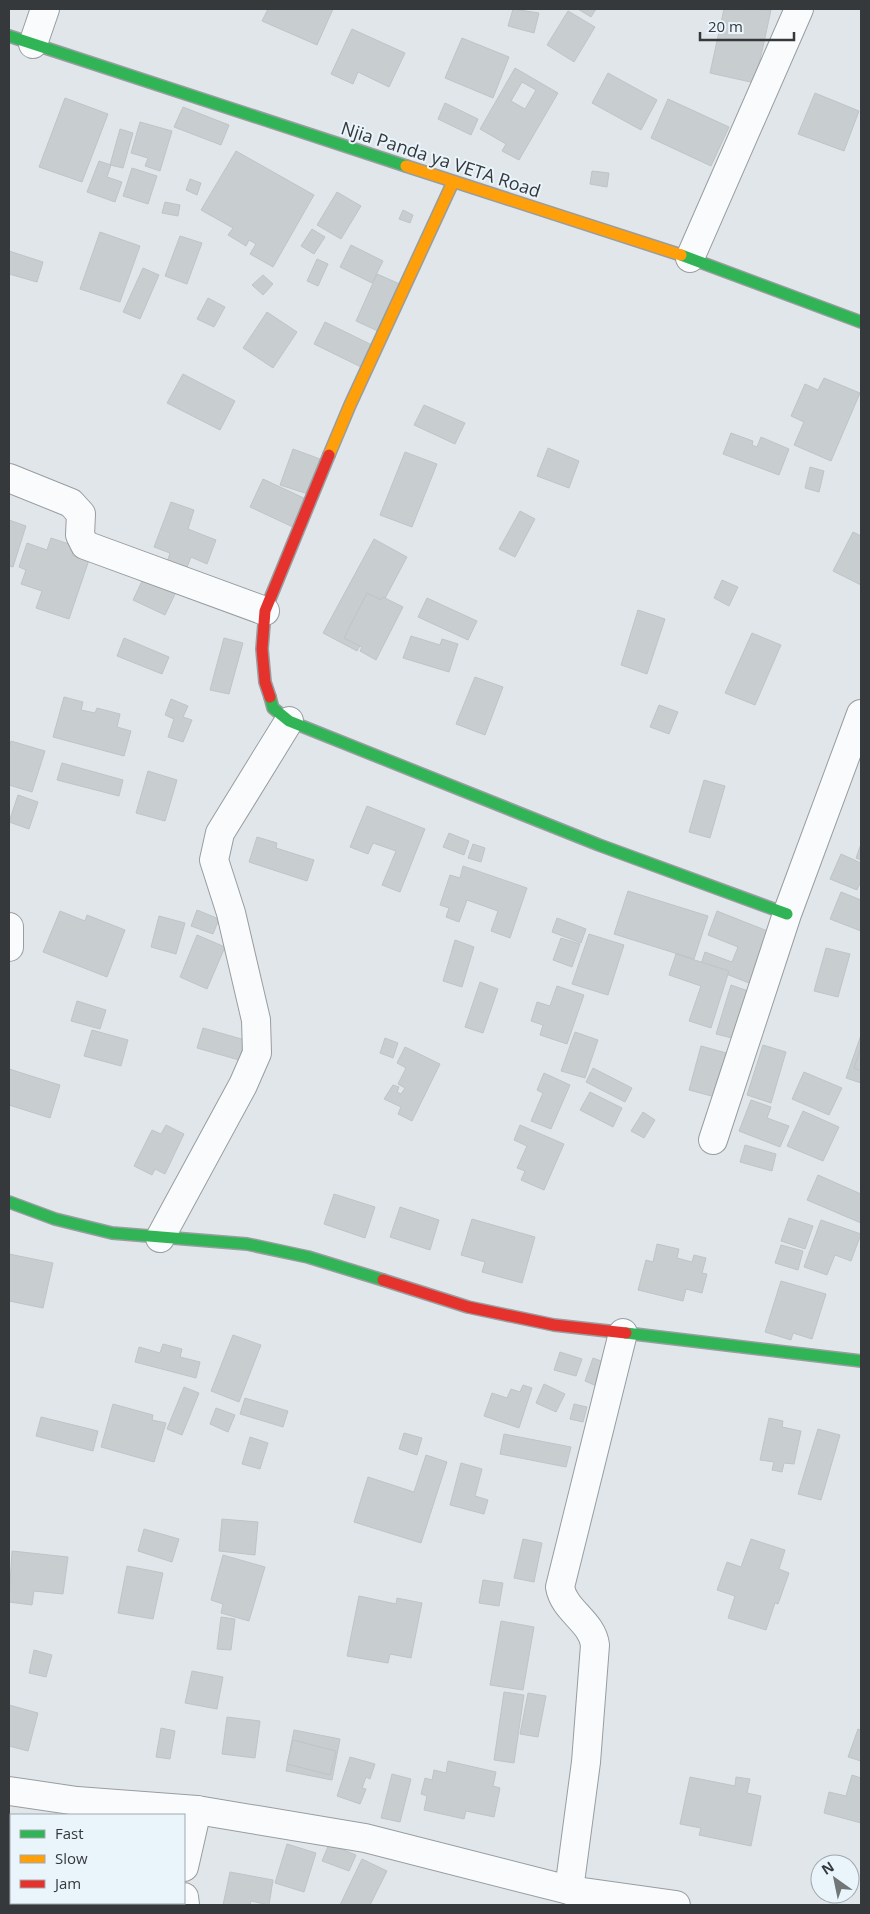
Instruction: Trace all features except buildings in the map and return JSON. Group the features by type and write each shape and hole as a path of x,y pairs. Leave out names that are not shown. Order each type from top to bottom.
{"street":[{"path":"21,40 46,9"},
{"path":"690,258 799,9"},
{"name":"Njia Panda ya VETA Road","path":"21,40 690,258 861,322"},
{"path":"453,182 350,405 265,611 262,649 265,682 273,708 289,721 565,833 700,885 787,914"},
{"path":"9,478 71,503 81,514 80,535 85,544 265,611"},
{"path":"713,1140 787,914 861,714"},
{"path":"160,1238 243,1085 257,1053 256,1020 231,912 214,860 220,834 289,721"},
{"path":"9,927 9,947"},
{"path":"9,1202 54,1219 93,1228 160,1238 247,1244 308,1258 468,1307 554,1325 861,1361"},
{"path":"569,1890 586,1762 595,1645 590,1630 566,1603 560,1587 623,1333"},
{"path":"9,1791 77,1800 197,1810 364,1838 569,1890 676,1905"},
{"path":"185,1862 197,1810"}],"traffic: fast":[{"path":"9,36 406,166"},
{"path":"681,255 861,322"},
{"path":"270,697 273,708 289,721 599,845 787,914"},
{"path":"9,1202 55,1219 112,1233 247,1244 308,1257 383,1280"},
{"path":"626,1333 861,1361"}],"traffic: slow":[{"path":"406,166 681,255"},
{"path":"329,455 350,405 453,182"}],"traffic: jam":[{"path":"270,697 265,682 262,649 265,611 329,455"},
{"path":"383,1280 468,1307 554,1325 626,1333"}]}
